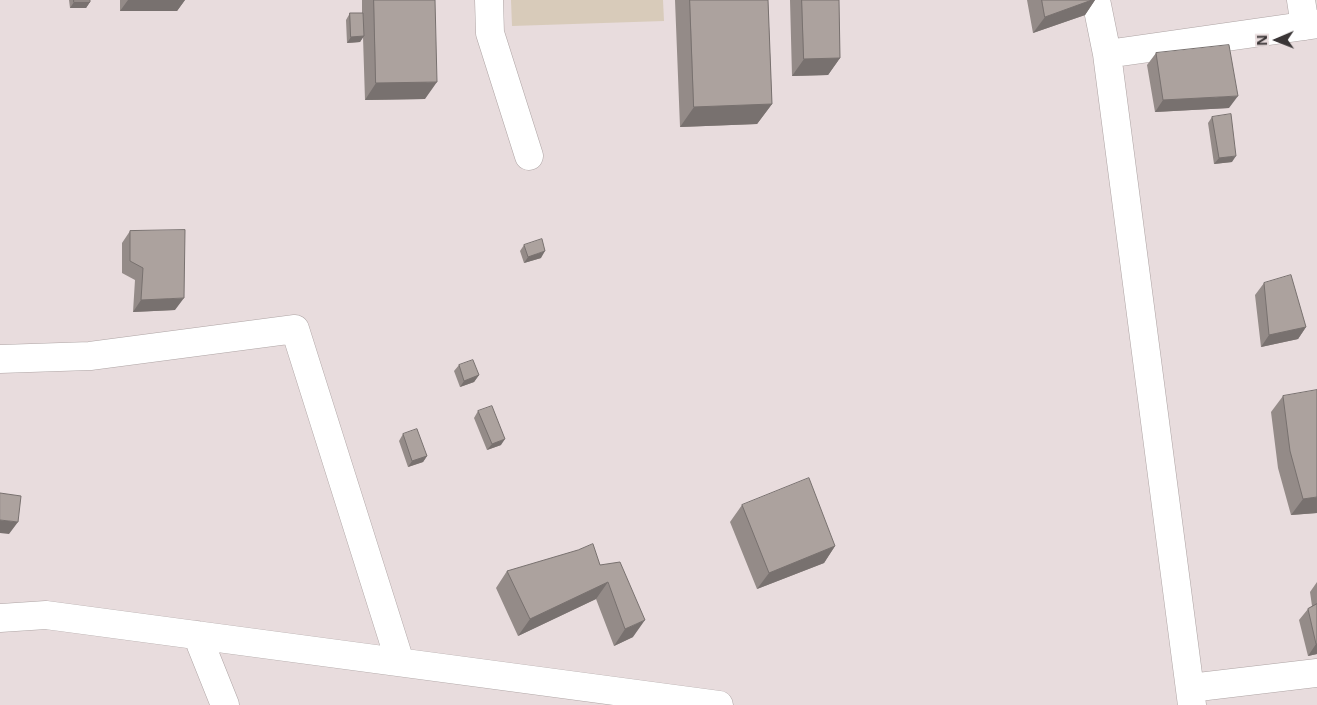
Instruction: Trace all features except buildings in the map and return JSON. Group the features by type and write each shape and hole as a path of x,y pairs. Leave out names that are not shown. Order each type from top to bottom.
{"street":[{"path":"489,0 490,33 528,156"},
{"path":"1096,0 1107,54 1191,696 1317,673"},
{"path":"1107,54 1308,17"},
{"path":"0,360 90,356 295,329 400,662"},
{"path":"0,618 46,615 719,705"},
{"path":"197,635 225,705"}],"shaded area":[{"path":"511,0 663,0 664,21 512,26"}]}
